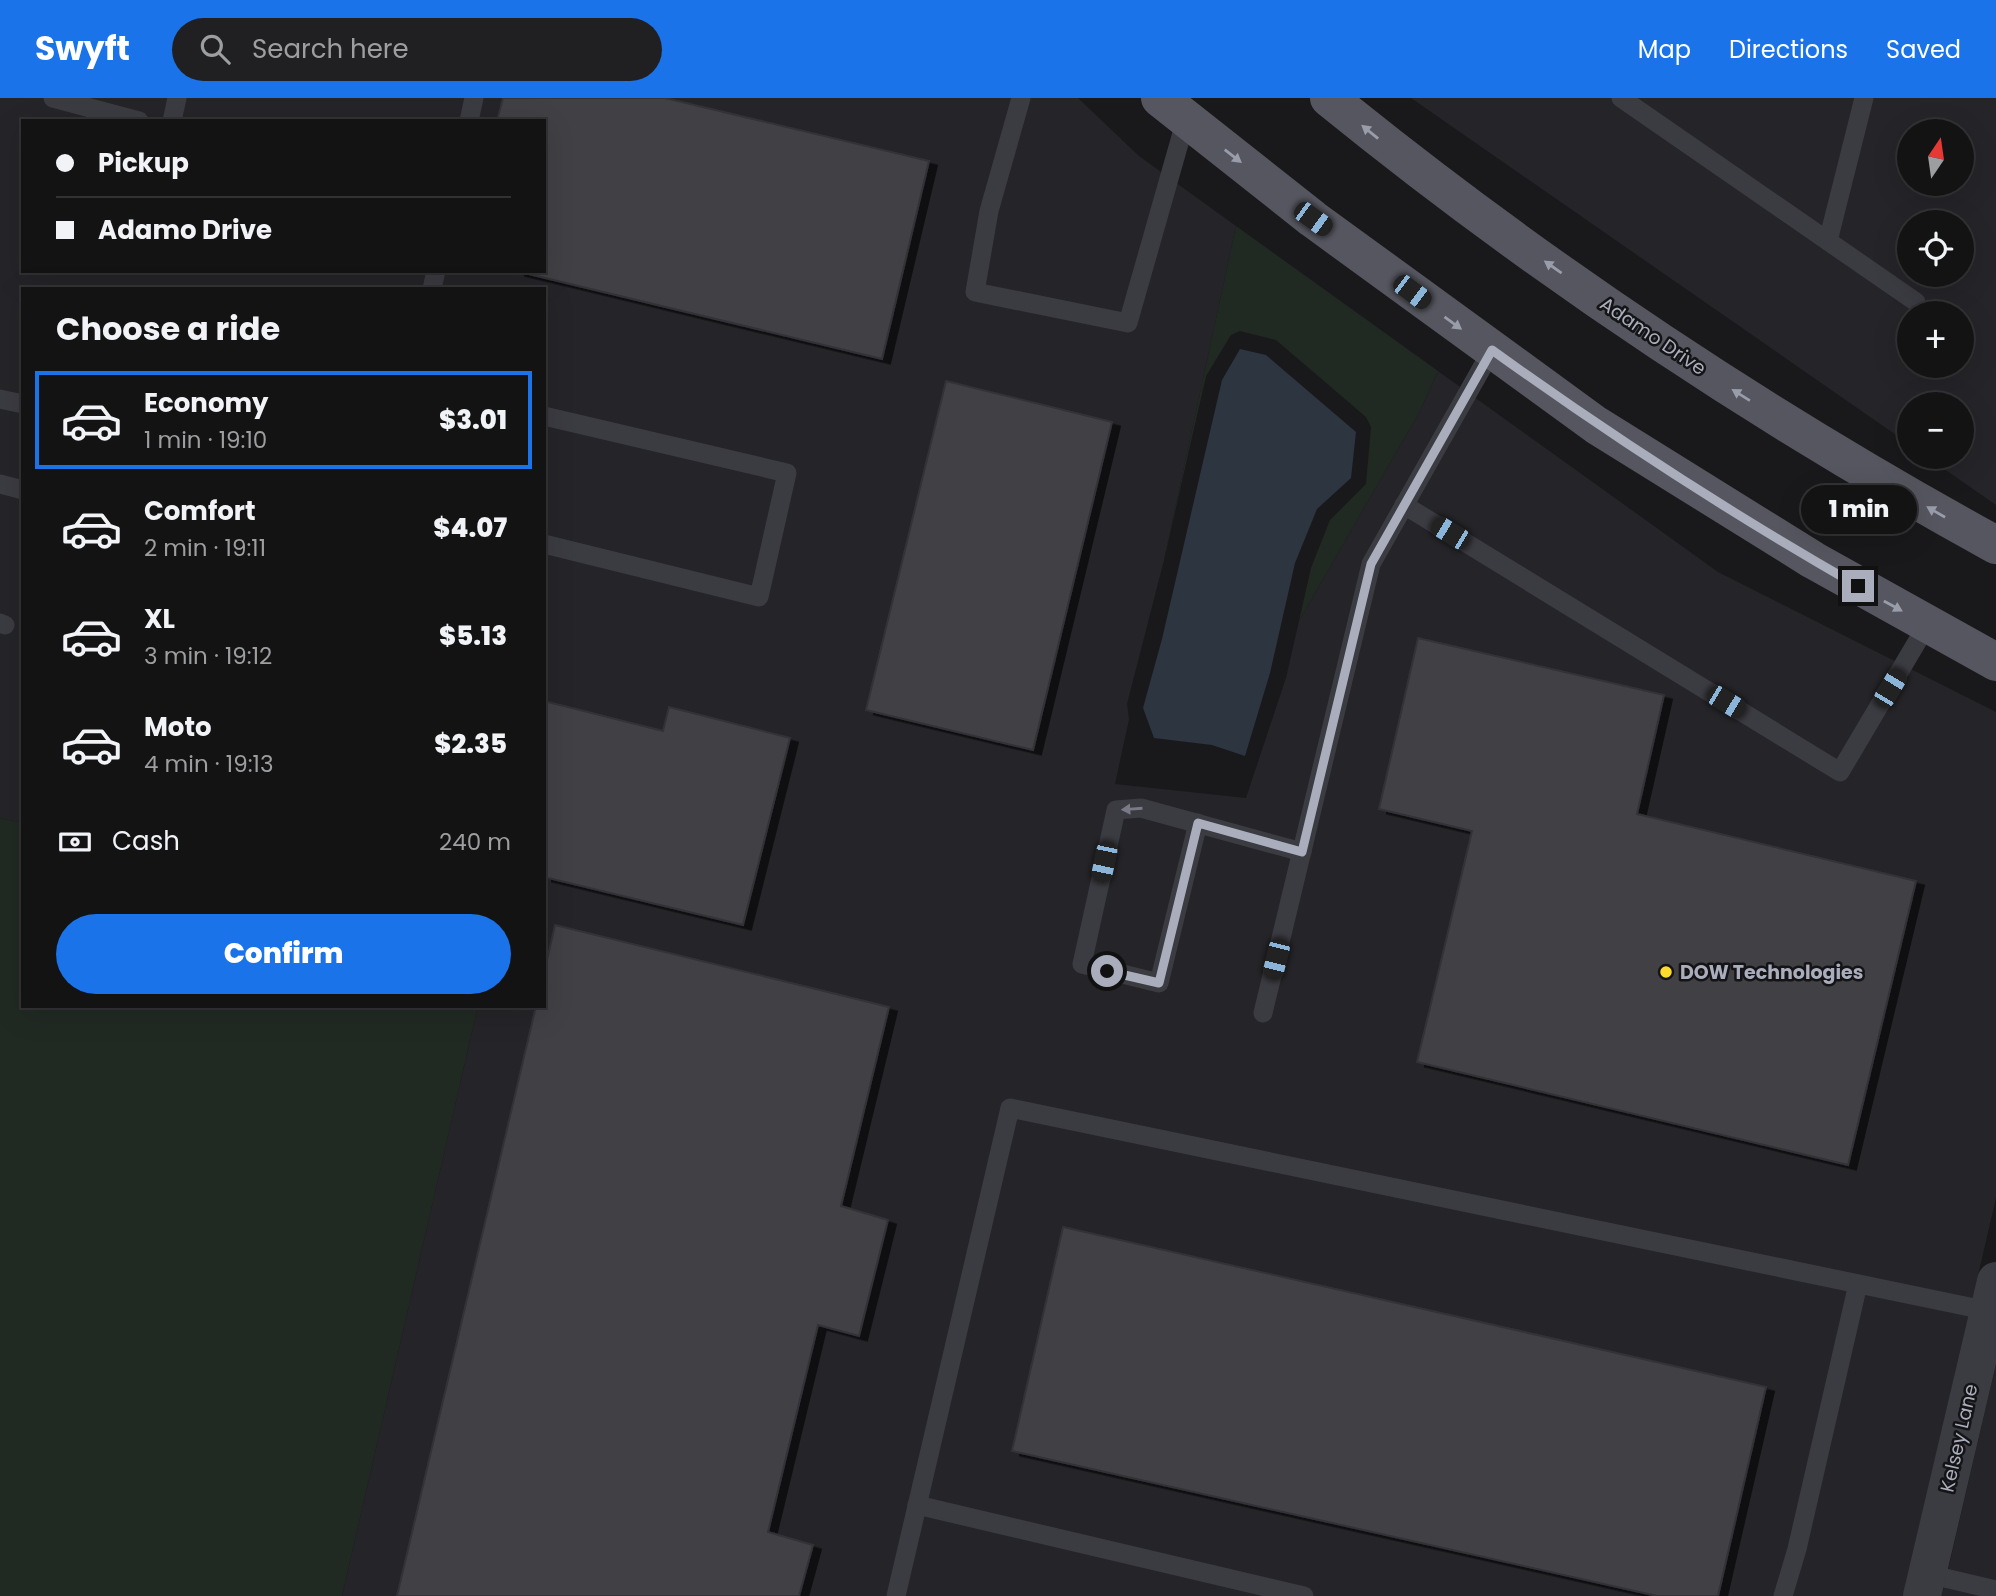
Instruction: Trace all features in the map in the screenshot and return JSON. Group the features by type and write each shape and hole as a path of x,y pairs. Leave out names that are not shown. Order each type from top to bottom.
{"main road":[{"name":"Adamo Drive","path":"1329,98 1501,230 1659,342 1801,432 1996,545"},
{"path":"1173,109 1313,219 1596,425 1737,515 1996,662"}],"street":[{"name":"Kelsey Lane","path":"1925,1585 1993,1296"}],"lane":[{"path":"53,98 132,119"},
{"path":"172,119 177,98"},
{"path":"469,119 474,98"},
{"path":"1021,98 989,211 975,292 1128,323 1173,109"},
{"path":"1621,98 1915,301"},
{"path":"1828,241 1864,98"},
{"path":"1263,1013 1371,564 1492,350"},
{"path":"0,399 21,404"},
{"path":"546,416 787,473 760,597 546,544"},
{"path":"0,484 21,489"},
{"path":"1404,505 1840,772 1927,625"},
{"path":"1198,823 1159,983 1082,964 1116,810 1141,807 1302,852"},
{"path":"896,1596 1010,1108 1858,1284 1993,1296"},
{"path":"1783,1596 1797,1549 1858,1284"},
{"path":"917,1505 1304,1596"},
{"path":"1925,1585 1996,1590"}],"shaded area":[{"path":"0,98 1078,98 1139,156 1236,226 1164,560 1127,704 1129,719 1115,784 1246,798 1286,678 1299,621 1420,411 1438,371 1718,572 1996,712 1996,1198 1903,1596 342,1596 478,1008 546,1008 546,287 21,287 21,823 0,818"},
{"path":"1411,98 1996,98 1996,505 1944,469 1974,469 1974,392 1897,392 1897,436"},
{"path":"1236,226 1438,371 1420,411 1299,621 1311,568 1330,520 1366,484 1371,427 1366,417 1276,340 1240,331 1231,335 1206,376 1164,560"},
{"path":"1240,349 1266,355 1356,432 1351,478 1317,509 1295,563 1270,673 1245,756 1212,745 1154,738 1143,708 1162,639 1222,380"},
{"path":"0,818 21,823 21,1008 478,1008 342,1596 0,1596"},
{"path":"1996,1364 1996,1596 1942,1596"}],"building":[{"path":"503,98 665,98 929,161 882,359 524,273 546,273 546,119 498,119"},
{"path":"946,381 1112,422 1033,750 866,710"},
{"name":"DOW Technologies","path":"1418,638 1664,695 1637,814 1916,881 1848,1165 1417,1062 1472,831 1379,809"},
{"path":"546,702 663,731 669,707 790,738 743,925 546,877"},
{"path":"555,925 889,1007 841,1206 888,1220 859,1336 818,1325 768,1532 813,1545 799,1596 397,1596 536,1008 546,1008 546,964"},
{"path":"1063,1227 1766,1387 1718,1596 1657,1596 1012,1451"}],"place":[{"name":"DOW Technologies","path":"1666,972"}],"route":[{"path":"1107,971 1159,983 1198,823 1302,852 1371,564 1492,350 1596,425 1749,522 1858,586"}]}
